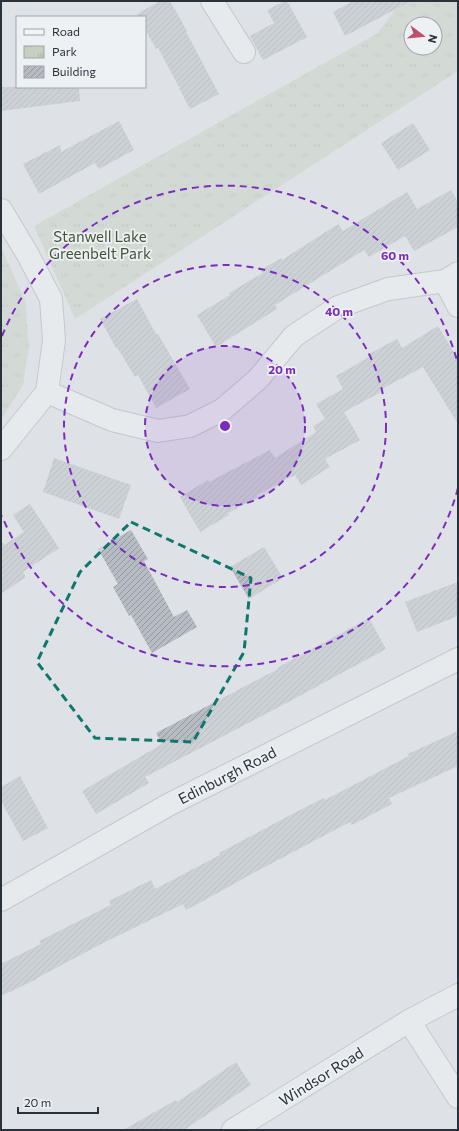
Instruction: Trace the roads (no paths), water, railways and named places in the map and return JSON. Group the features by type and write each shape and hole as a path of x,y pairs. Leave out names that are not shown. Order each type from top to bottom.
{"street":[{"path":"220,4 244,52"},
{"path":"1,210 28,255 51,298 54,340 47,392 1,449"},
{"path":"47,392 112,420 158,431 190,426 222,410 258,379 294,336 338,307 388,289 451,277 458,306"},
{"name":"Edinburgh Road","path":"1,900 170,804 458,660"},
{"name":"Windsor Road","path":"233,1130 409,1021 458,995"},
{"path":"409,1021 458,1097"}],"park label":[{"name":"Stanwell Lake Greenbelt Park","path":"100,244"}]}
